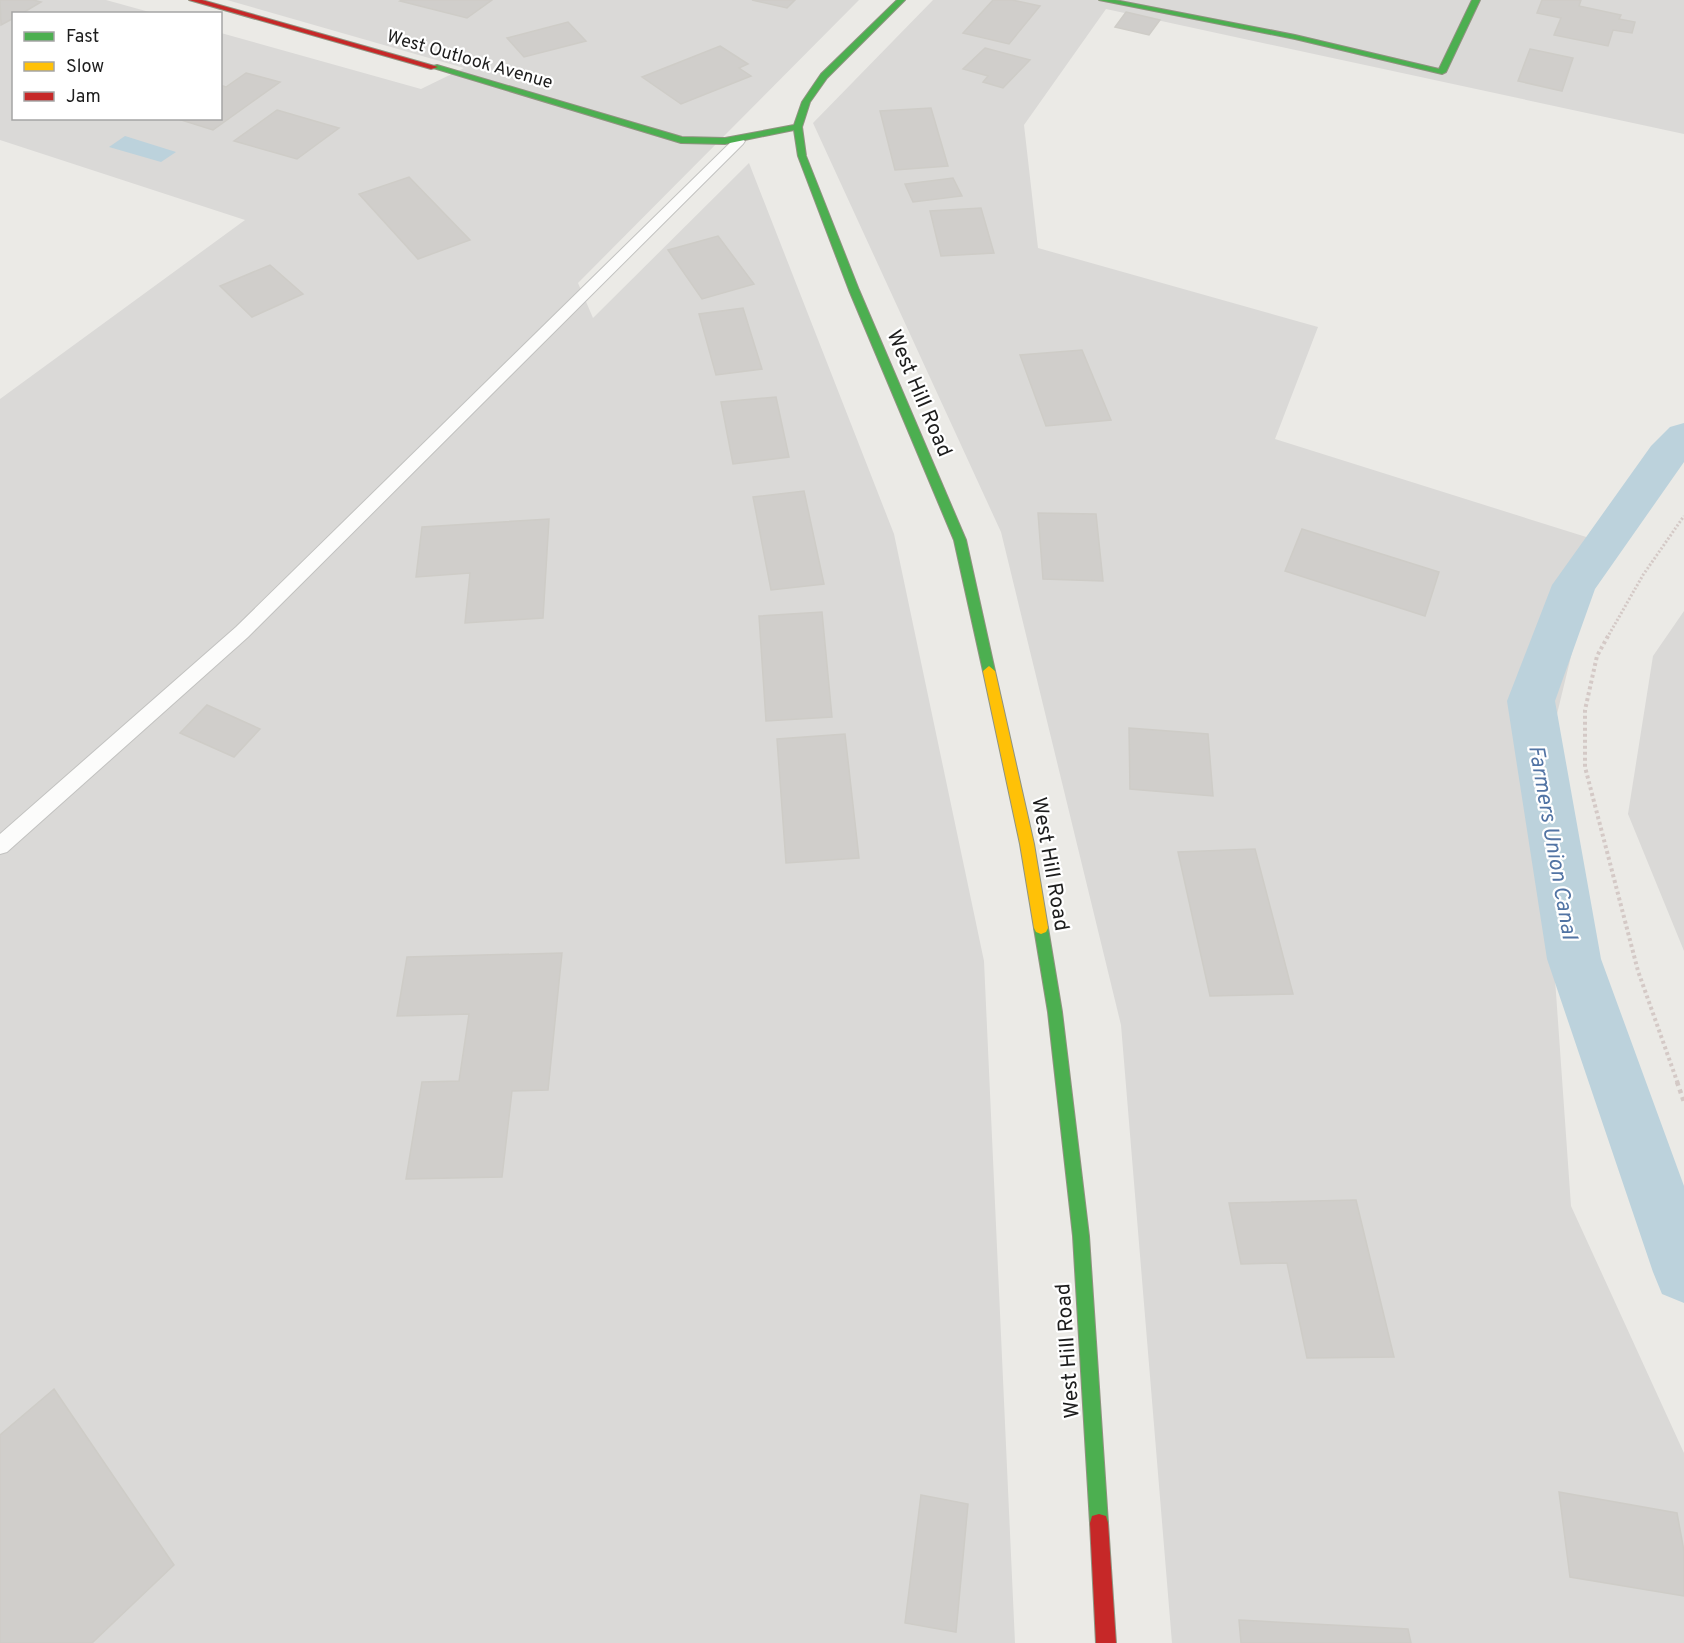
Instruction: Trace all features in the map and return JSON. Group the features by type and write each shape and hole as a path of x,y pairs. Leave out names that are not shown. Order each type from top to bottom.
{"street":[{"name":"West Outlook Avenue","path":"193,0 477,78 681,140 702,144 739,141"},
{"name":"West Hill Road","path":"901,0 824,75 806,102 798,127 802,156 854,290 960,540 1028,844 1056,1012 1081,1236 1106,1643"},
{"path":"1103,0 1295,37 1442,72 1476,0"},
{"path":"739,141 798,127"}],"lane":[{"path":"0,846 242,632 739,141"}],"path":[{"path":"1684,516 1643,575 1597,656 1585,710 1585,767 1638,971 1684,1102"}],"shaded area":[{"path":"0,0 106,0 149,12 12,12 12,120 222,120 222,33 421,89 464,68 227,0 859,0 578,283 593,318 749,163 894,534 984,961 1015,1643 0,1643 0,399 245,220 0,140"},
{"path":"933,0 1684,0 1684,134 1106,9 1024,125 1038,248 1318,327 1275,439 1599,541 1541,780 1571,1206 1684,1453 1684,1643 1172,1643 1121,1025 1001,532 813,123"},
{"path":"1684,611 1684,951 1628,814 1653,656"}],"water":[{"path":"125,136 176,152 161,162 109,147"}],"building":[{"path":"0,0 41,2 24,12 12,12 12,19 1,25"},
{"path":"492,0 467,18 400,1"},
{"path":"752,0 795,0 787,8"},
{"path":"993,0 1012,0 1040,6 1009,44 963,33"},
{"path":"1542,0 1581,0 1579,6 1621,15 1619,19 1635,22 1632,33 1613,30 1608,46 1554,35 1561,18 1537,13"},
{"path":"1126,12 1160,20 1149,35 1115,27"},
{"path":"568,22 586,41 524,57 507,38"},
{"path":"720,46 748,64 739,68 751,76 681,104 642,77"},
{"path":"985,48 1030,60 1003,88 983,82 988,76 963,69"},
{"path":"1530,49 1573,58 1562,91 1518,81"},
{"path":"246,73 280,82 213,130 181,120 222,120 222,86 226,87"},
{"path":"931,108 948,166 895,170 880,111"},
{"path":"277,110 339,128 297,159 234,141"},
{"path":"409,177 470,240 418,259 359,194"},
{"path":"953,178 962,196 913,202 905,184"},
{"path":"981,208 994,253 941,256 930,211"},
{"path":"718,236 754,284 702,299 668,250"},
{"path":"270,265 303,294 252,317 220,286"},
{"path":"743,308 762,369 716,375 699,314"},
{"path":"1082,350 1111,420 1046,426 1020,355"},
{"path":"776,397 789,457 733,464 721,402"},
{"path":"804,491 824,584 771,590 753,497"},
{"path":"1038,513 1096,514 1103,581 1043,579"},
{"path":"549,519 543,618 465,623 470,573 416,577 422,527"},
{"path":"1302,529 1439,572 1425,616 1285,571"},
{"path":"822,612 832,717 766,721 759,616"},
{"path":"207,705 260,729 234,757 180,733"},
{"path":"1129,728 1208,734 1213,796 1130,789"},
{"path":"845,734 859,858 786,863 777,739"},
{"path":"1255,849 1293,994 1210,996 1178,852"},
{"path":"562,953 548,1090 512,1091 502,1177 406,1179 422,1082 459,1081 469,1014 397,1016 407,957"},
{"path":"1356,1200 1394,1357 1307,1358 1287,1263 1241,1264 1229,1203"},
{"path":"54,1389 174,1565 92,1643 0,1643 0,1435"},
{"path":"1559,1492 1677,1513 1684,1551 1684,1596 1570,1577"},
{"path":"921,1495 968,1504 956,1632 905,1623"},
{"path":"1239,1620 1408,1629 1411,1643 1241,1643"}],"waterway":[{"name":"Farmers Union Canal","path":"1684,437 1666,456 1574,585 1531,701 1574,959 1684,1272"}],"traffic: fast":[{"path":"901,0 824,76 806,102 798,127 802,156 854,290 960,540 989,671"},
{"path":"1103,0 1295,37 1442,72 1476,0"},
{"path":"434,67 681,140 725,141 798,127"},
{"path":"1041,928 1055,1012 1081,1236 1099,1523"}],"traffic: slow":[{"path":"989,671 1027,844 1041,928"}],"traffic: jam":[{"path":"193,0 434,67"},
{"path":"1099,1523 1106,1643"}]}
